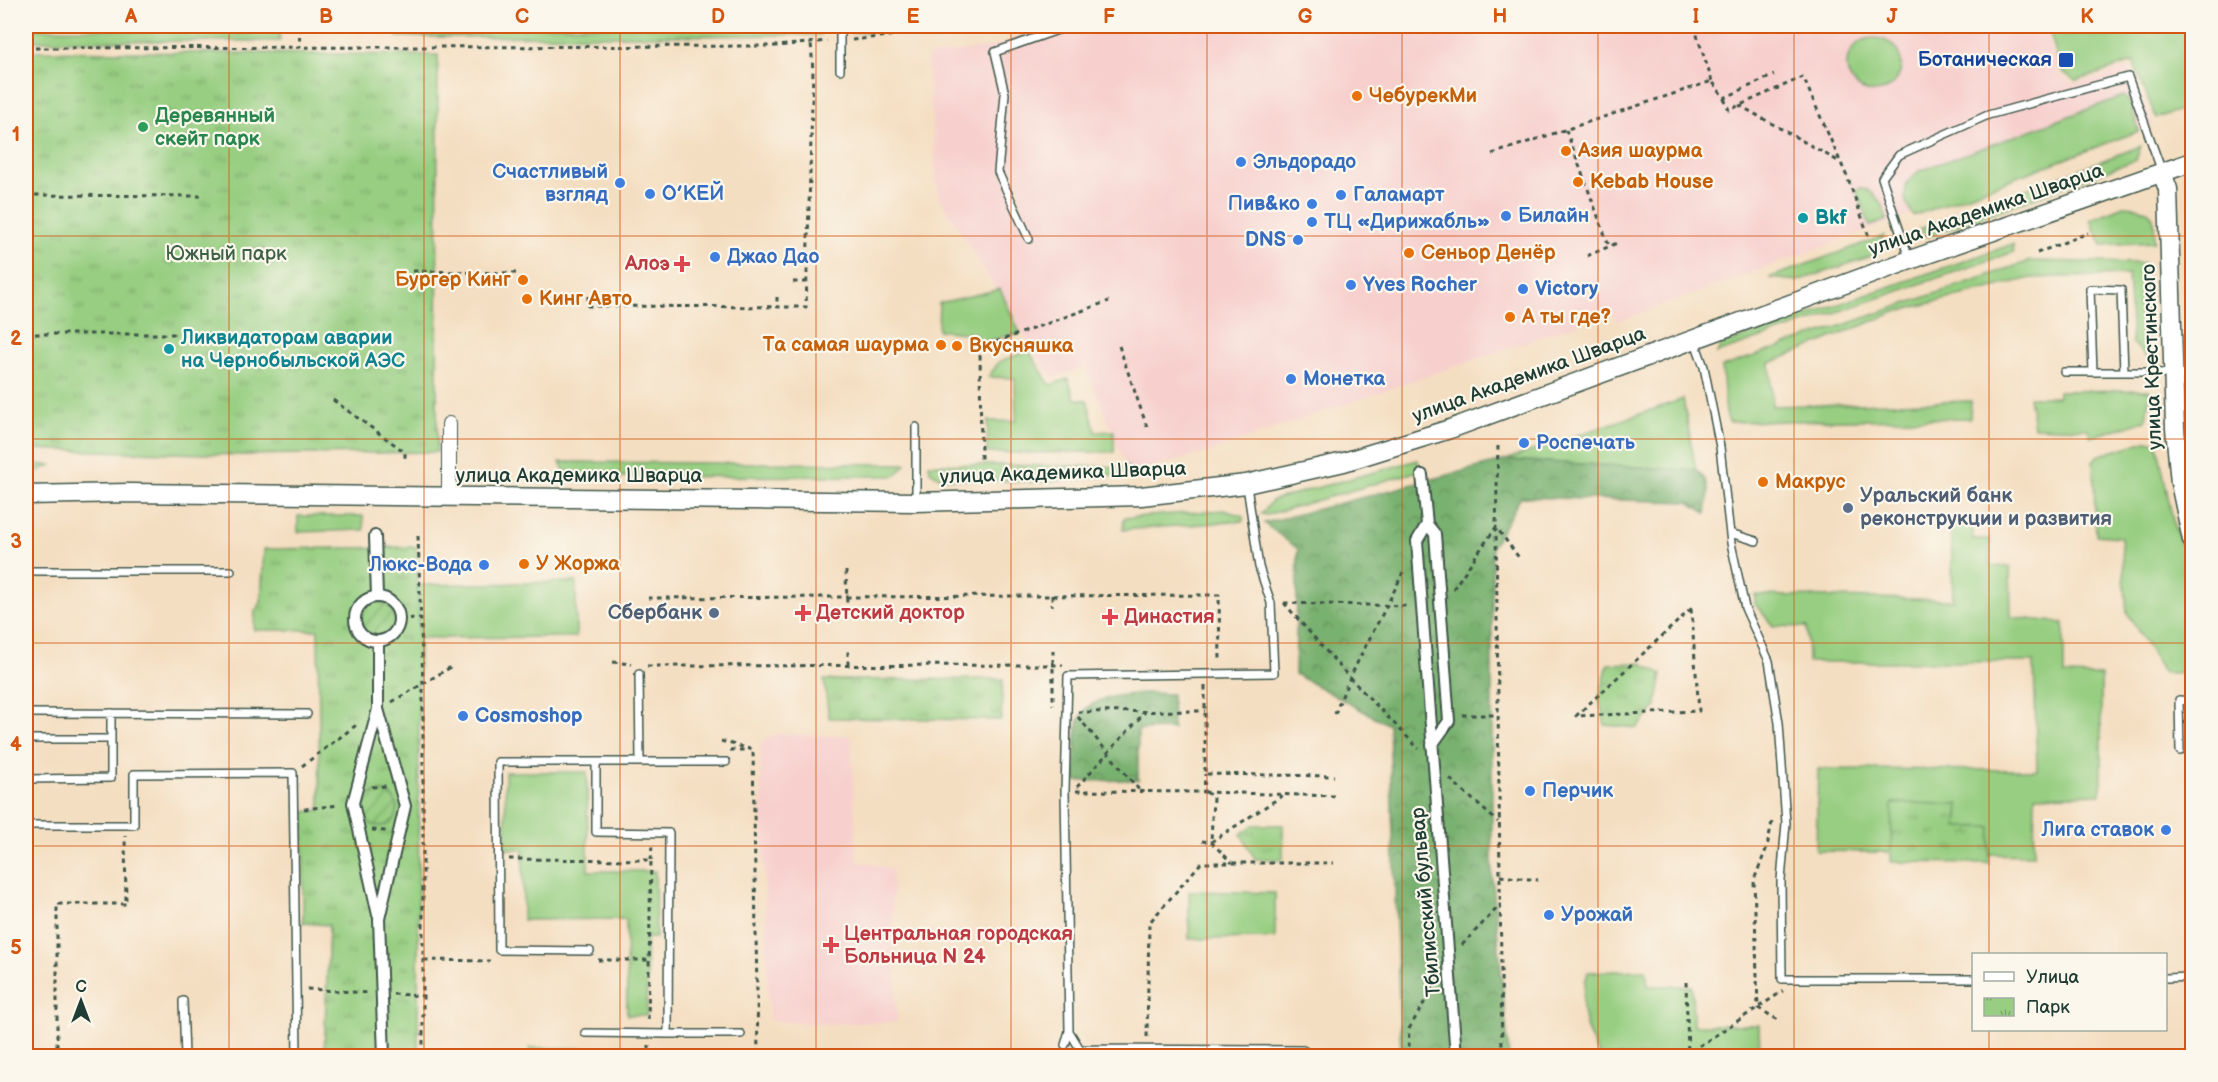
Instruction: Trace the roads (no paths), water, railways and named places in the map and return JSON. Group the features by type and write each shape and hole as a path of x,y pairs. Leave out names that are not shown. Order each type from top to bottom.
{"street":[{"name":"улица Академика Шварца","path":"26,495 128,493 916,502 1142,496 1246,484 1344,462 1450,429 1910,260 2193,162"},
{"name":"улица Крестинского","path":"2162,173 2168,189 2184,376 2180,483 2193,540"},
{"path":"448,424 448,497"},
{"path":"1422,475 1427,524 1435,534 1449,721 1432,745"},
{"name":"Тбилисский бульвар","path":"1427,524 1417,541 1432,763 1450,958 1456,1056"},
{"path":"375,536 377,596"},
{"path":"377,596 393,603 400,619 394,635 378,642 362,635 355,619 361,603 377,596"},
{"path":"378,642 378,709 354,798 356,817 379,919 384,994 384,1056"},
{"path":"378,709 405,806 379,919"}],"lane":[{"path":"840,26 840,70"},
{"path":"1029,239 998,172 1005,94 995,52 1069,26"},
{"path":"1910,260 1882,178 1899,155 1988,115 2128,77 2162,173"},
{"path":"2093,372 2090,289 2121,290 2124,372"},
{"path":"1694,339 1704,368 1720,447 1730,533 1745,608 1769,661 1779,723 1786,824 1781,880 1782,979 1972,978"},
{"path":"2064,372 2124,372 2184,376"},
{"path":"916,427 916,502"},
{"path":"1065,1045 1070,1030 1065,791 1068,676 1274,673 1271,603 1259,567 1246,484"},
{"path":"1730,533 1756,541"},
{"path":"26,570 231,570"},
{"path":"639,674 640,762"},
{"path":"2180,751 2179,700 2193,701"},
{"path":"26,713 307,714"},
{"path":"26,779 111,778 111,713"},
{"path":"26,739 111,739"},
{"path":"590,951 499,950 498,762 726,762"},
{"path":"596,762 596,832 669,833 668,1034"},
{"path":"26,825 134,825 134,774 293,773 297,1056"},
{"path":"2167,978 2193,977"},
{"path":"183,1001 185,1056"},
{"path":"1070,1030 1080,1049 1303,1050 1313,1056"},
{"path":"585,1033 741,1034"}],"place":[{"name":"Ботаническая","path":"2066,60"},
{"name":"ЧебурекМи","path":"1357,96"},
{"name":"Деревянный скейт парк","path":"143,127"},
{"name":"Азия шаурма","path":"1566,151"},
{"name":"Эльдорадо","path":"1241,162"},
{"name":"Kebab House","path":"1578,182"},
{"name":"Счастливый взгляд","path":"620,183"},
{"name":"О’КЕЙ","path":"650,194"},
{"name":"Галамарт","path":"1341,195"},
{"name":"Пив&ко","path":"1312,204"},
{"name":"Билайн","path":"1506,216"},
{"name":"Bkf","path":"1803,218"},
{"name":"ТЦ «Дирижабль»","path":"1312,222"},
{"name":"DNS","path":"1298,240"},
{"name":"Сеньор Денёр","path":"1409,253"},
{"name":"Джао Дао","path":"715,257"},
{"name":"Алоэ","path":"682,264"},
{"name":"Бургер Кинг","path":"523,280"},
{"name":"Yves Rocher","path":"1351,285"},
{"name":"Victory","path":"1523,289"},
{"name":"Кинг Авто","path":"527,299"},
{"name":"А ты где?","path":"1510,317"},
{"name":"Та самая шаурма","path":"941,345"},
{"name":"Вкусняшка","path":"957,346"},
{"name":"Ликвидаторам аварии на Чернобыльской АЭС","path":"169,349"},
{"name":"Монетка","path":"1291,379"},
{"name":"Роспечать","path":"1524,443"},
{"name":"Макрус","path":"1763,482"},
{"name":"Уральский банк реконструкции и развития","path":"1848,508"},
{"name":"У Жоржа","path":"524,564"},
{"name":"Люкс-Вода","path":"484,565"},
{"name":"Сбербанк","path":"714,613"},
{"name":"Детский доктор","path":"803,613"},
{"name":"Династия","path":"1110,617"},
{"name":"Cosmoshop","path":"463,716"},
{"name":"Перчик","path":"1530,791"},
{"name":"Лига ставок","path":"2166,830"},
{"name":"Урожай","path":"1549,915"},
{"name":"Центральная городская Больница N 24","path":"831,945"}],"park label":[{"name":"Южный парк","path":"226,254"}]}
